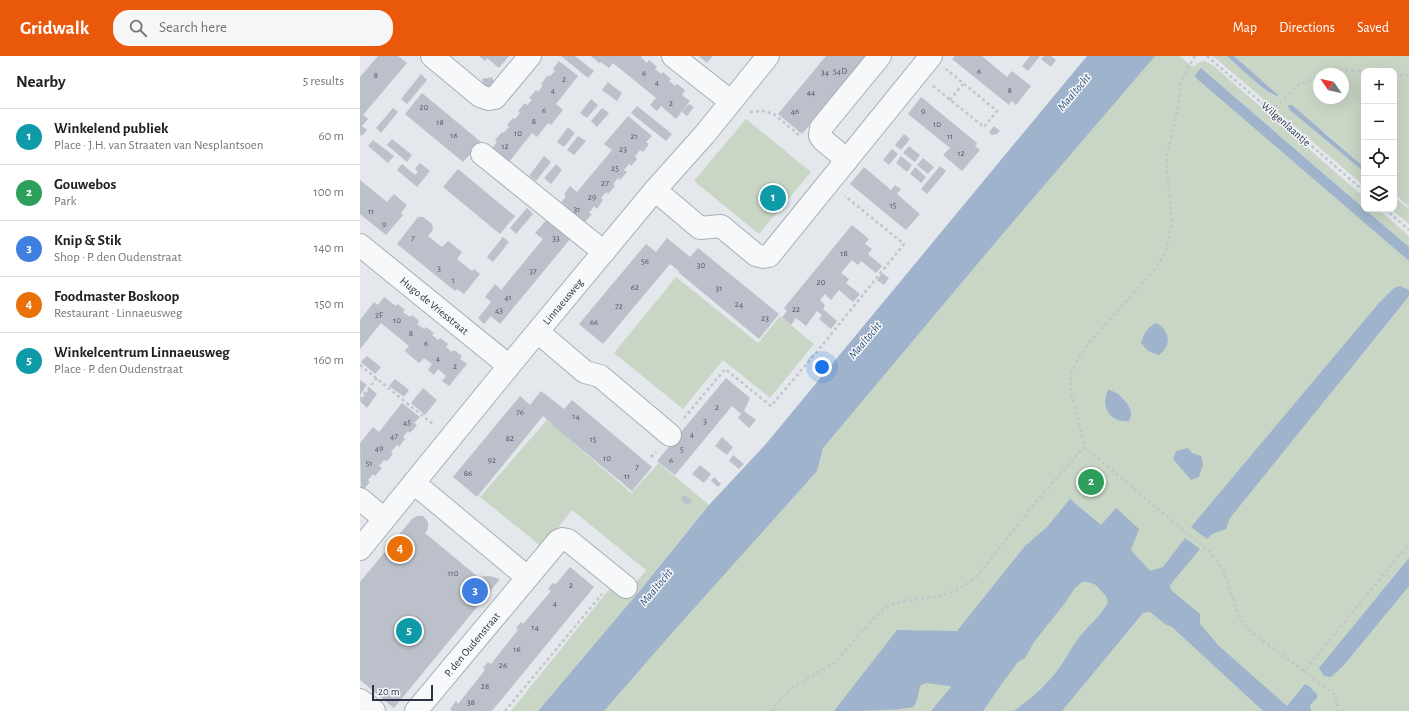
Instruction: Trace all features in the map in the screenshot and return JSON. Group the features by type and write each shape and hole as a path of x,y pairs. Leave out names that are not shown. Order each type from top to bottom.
{"street":[{"path":"432,56 480,96 489,99 495,98 530,56"},
{"path":"673,56 730,101"},
{"name":"Linnaeusweg","path":"360,549 509,366 655,190 705,134 730,101 768,56"},
{"path":"847,160 823,140 820,136 821,128 880,56"},
{"path":"655,190 700,228 721,226 756,255 763,257 769,256 926,62"},
{"path":"482,154 604,252"},
{"name":"Hugo de Vriesstraat","path":"363,254 509,366"},
{"path":"538,332 585,372 600,376 670,435"},
{"path":"414,482 527,577"},
{"path":"360,499 384,519"},
{"name":"P. den Oudenstraat","path":"416,711 558,541 562,539 568,540 620,583"},
{"path":"360,700 374,711"}],"path":[{"path":"1196,56 1184,74 1180,86 1178,110 1166,158 1172,225 1166,253 1155,269 1084,349 1072,370 1070,382 1071,393 1084,447 1210,552 1222,569 1238,614 1247,629 1334,694 1338,711"},
{"name":"Wilgenlaantje","path":"1207,56 1361,188"},
{"path":"926,62 963,84 997,111 984,127 950,100 926,62"},
{"path":"1349,70 1361,71"},
{"path":"1397,74 1409,76"},
{"path":"1271,111 1298,86 1313,79"},
{"path":"950,100 963,84"},
{"path":"730,101 748,113 763,111 774,114 804,139"},
{"path":"652,457 725,369 771,406 904,244 829,182"},
{"path":"1388,212 1409,230"},
{"path":"360,365 450,438"},
{"path":"360,399 377,378"},
{"path":"772,711 777,703 793,688 836,662 881,611 898,602 953,592 966,585 979,574 1035,503 1084,447"},
{"path":"1304,671 1409,544"},
{"path":"505,711 620,583"}],"green space":[{"path":"1126,56 1179,56 1193,67 1198,63 1205,61 1214,66 1361,194 1361,205 1201,68 1361,210 1361,212 1363,212 1409,253 1409,711 583,711"},
{"path":"1213,56 1227,56 1275,97 1277,95 1234,56 1409,56 1409,207 1397,196 1397,68 1361,68 1361,164 1327,134 1288,107 1361,169 1361,183"},
{"path":"746,119 811,172 759,234 694,181"},
{"path":"1397,199 1409,209 1409,224 1395,212 1397,212"},
{"path":"1368,212 1381,212 1409,236 1409,247"},
{"path":"676,277 758,343 780,316 814,344 770,398 723,360 683,409 614,353"},
{"path":"547,420 631,493 659,463 709,505 642,588 538,711 511,711 610,588 623,599 646,570 572,510 542,547 480,497"}],"water":[{"name":"Maaltocht","path":"1087,56 1155,56 1000,237 823,448 817,471 604,711 538,711 642,588 709,505 765,445"},
{"path":"1227,56 1234,56 1278,95 1273,94 1252,79"},
{"path":"1201,68 1361,206 1361,212 1368,212 1409,247 1409,261 1196,78 1195,75"},
{"path":"1289,105 1292,105 1361,164 1361,169 1290,110 1288,107"},
{"path":"1400,286 1409,290 1409,296 1230,518 1226,529 1212,534 1207,539 1191,527 1379,303 1394,288"},
{"path":"1157,323 1165,330 1168,339 1166,347 1159,355 1148,351 1141,343 1146,331"},
{"path":"1108,390 1116,392 1127,403 1131,411 1129,421 1122,421 1112,417 1108,413 1105,402"},
{"path":"1188,448 1192,453 1201,456 1203,464 1199,477 1191,480 1173,459 1176,451"},
{"path":"1070,499 1101,525 1116,508 1139,529 1131,550 1150,571 1163,567 1185,538 1200,549 1170,585 1171,590 1200,614 1200,624 1219,646 1287,706 1305,684 1310,687 1317,694 1317,698 1310,705 1311,711 1263,711 1172,627 1165,624 1150,612 1143,613 1062,711 1014,711 1035,695 1053,676 1077,640 1099,615 1108,602 1106,596 1096,585 1088,582 1082,582 1075,588 1034,642 1025,658 1018,662 983,711 931,711 951,687 926,683 921,685 914,706 909,708 834,711 897,630 957,631 1025,546 1047,527"},
{"path":"1409,558 1409,586 1344,665 1331,677 1324,676 1319,668"}],"building":[{"path":"378,56 398,56 407,63 363,115 368,119 362,126 367,130 362,136 360,134 360,77"},
{"path":"479,56 509,56 499,68 487,58 485,61"},
{"path":"561,56 575,56 594,71 588,78"},
{"path":"591,56 642,56 641,57 647,63 649,60 657,67 655,69 661,74 663,72 671,79 669,81 675,86 677,84 685,90 682,95 690,101 676,119 661,106 657,111 650,105 656,98 613,63 609,68 601,62 599,63"},
{"path":"699,56 713,56 707,63"},
{"path":"826,56 866,56 802,134 778,114"},
{"path":"955,56 982,56 1007,77 1012,71 1031,86 1016,105 1012,101 1009,105 952,59"},
{"path":"1030,56 1040,56 1028,71 1022,66"},
{"path":"1044,56 1051,56 1056,60 1051,67 1041,59"},
{"path":"559,61 578,76 556,104 563,110 551,125 548,123 537,137 532,133 509,162 492,148 497,142 495,140 509,127 507,125 520,113 518,111 525,103 527,105 532,100 529,98 536,90 538,92 543,85 541,84 548,75 549,77 555,71 553,69"},
{"path":"421,74 427,80 407,104 401,99"},
{"path":"492,77 495,86 485,88 482,79"},
{"path":"608,82 622,93 617,101 602,90"},
{"path":"422,93 481,142 463,162 405,114"},
{"path":"921,97 977,143 975,146 980,150 962,171 943,155 950,148 908,114"},
{"path":"591,99 598,105 587,118 580,113"},
{"path":"689,104 694,107 687,116 682,112"},
{"path":"637,106 672,134 666,141 631,113"},
{"path":"393,108 398,112 381,133 376,128"},
{"path":"602,108 609,113 597,127 591,121"},
{"path":"628,116 652,136 646,142 649,144 643,152 640,150 635,156 637,159 631,166 629,164 624,170 627,172 620,180 618,178 613,184 615,186 608,194 606,192 601,198 603,200 597,209 594,206 589,213 592,214 585,222 557,208 566,196 564,194 570,186 577,192 612,150 604,144"},
{"path":"994,126 1000,131 997,134 992,135 989,132"},
{"path":"568,127 575,133 564,147 557,142"},
{"path":"904,134 910,139 901,150 895,145"},
{"path":"578,136 586,141 574,155 567,150"},
{"path":"392,139 412,155 407,162 387,145"},
{"path":"373,140 394,156 388,163 368,146"},
{"path":"909,146 920,155 915,162 903,153"},
{"path":"892,149 898,154 889,165 883,160"},
{"path":"544,156 551,162 536,181 529,176"},
{"path":"901,156 912,165 907,172 896,163"},
{"path":"923,158 934,167 928,174 917,165"},
{"path":"420,163 430,171 417,187 397,170 402,164 415,175 418,172 415,169"},
{"path":"556,164 562,170 551,184 544,178"},
{"path":"940,166 946,171 927,194 921,189"},
{"path":"864,167 891,190 895,185 901,189 897,194 920,214 906,230 850,184"},
{"path":"915,167 926,177 921,183 910,174"},
{"path":"458,169 515,216 500,234 443,187"},
{"path":"360,180 387,202 394,194 407,205 401,213 403,215 386,235 360,214"},
{"path":"527,208 533,214 516,234 510,228"},
{"path":"418,217 423,217 432,224 433,230 428,236 442,247 448,241 462,252 457,259 472,271 474,269 480,274 464,294 457,289 455,291 397,244"},
{"path":"548,218 571,238 500,324 491,316 484,324 478,318 491,302 485,297 495,284 501,290 543,239 535,233"},
{"path":"852,225 869,239 865,244 872,249 868,254 882,266 876,273 861,261 858,265 852,260 841,273 849,279 846,283 860,294 853,302 839,290 831,300 825,294 820,300 825,305 823,309 837,321 831,329 819,319 822,315 817,311 806,326 796,318 791,325 782,317 787,311 784,308"},
{"path":"503,237 509,242 493,262 487,257"},
{"path":"667,238 690,257 698,248 779,314 759,339 670,264 603,344 579,324 646,244 656,252"},
{"path":"882,273 889,278 884,285 877,280"},
{"path":"384,297 396,306 398,304 405,310 403,312 410,317 412,315 419,321 417,324 424,329 426,327 434,333 432,335 438,340 440,338 448,344 446,347 452,352 454,350 462,356 460,359 467,364 449,386 442,381 446,376 438,369 434,375 428,370 432,364 424,358 419,363 405,351 409,346 381,323 360,349 360,320 374,302 378,305"},
{"path":"367,356 381,367 375,374 361,362"},
{"path":"726,378 750,398 744,411 756,420 749,428 738,418 741,414 732,406 675,475 657,461"},
{"path":"395,379 409,390 404,397 389,386"},
{"path":"360,380 367,385 360,395"},
{"path":"370,388 377,394 367,408 360,401"},
{"path":"423,388 437,400 425,415 411,403"},
{"path":"541,391 564,409 572,400 652,467 632,491 543,416 477,497 453,477 520,396 530,405"},
{"path":"402,403 420,417 414,423 417,425 410,433 408,431 403,437 405,439 399,447 397,445 391,452 393,454 387,461 384,460 379,466 382,468 375,476 373,474 368,480 370,482 364,489 361,488 360,443 373,427 379,432"},
{"path":"722,437 733,447 727,455 715,446"},
{"path":"733,455 744,464 739,469 729,461"},
{"path":"700,465 711,474 704,483 692,474"},
{"path":"714,477 721,484 718,487 711,481"},
{"path":"684,495 692,501 688,505 681,500"},
{"path":"417,516 423,516 428,522 428,529 425,533 478,577 489,576 500,579 394,708 360,680 360,582 412,519"},
{"path":"570,567 594,587 492,711 452,711 450,709 456,701 458,704 485,670 483,668 488,662 491,664 518,630 516,628 521,622 523,624 551,591 548,589 553,583 556,584"}],"place":[{"name":"Winkelend publiek","path":"773,198"},
{"name":"Gouwebos","path":"1091,482"},
{"name":"Foodmaster Boskoop","path":"400,549"},
{"name":"Knip & Stik","path":"475,591"},
{"name":"Winkelcentrum Linnaeusweg","path":"409,631"}]}
